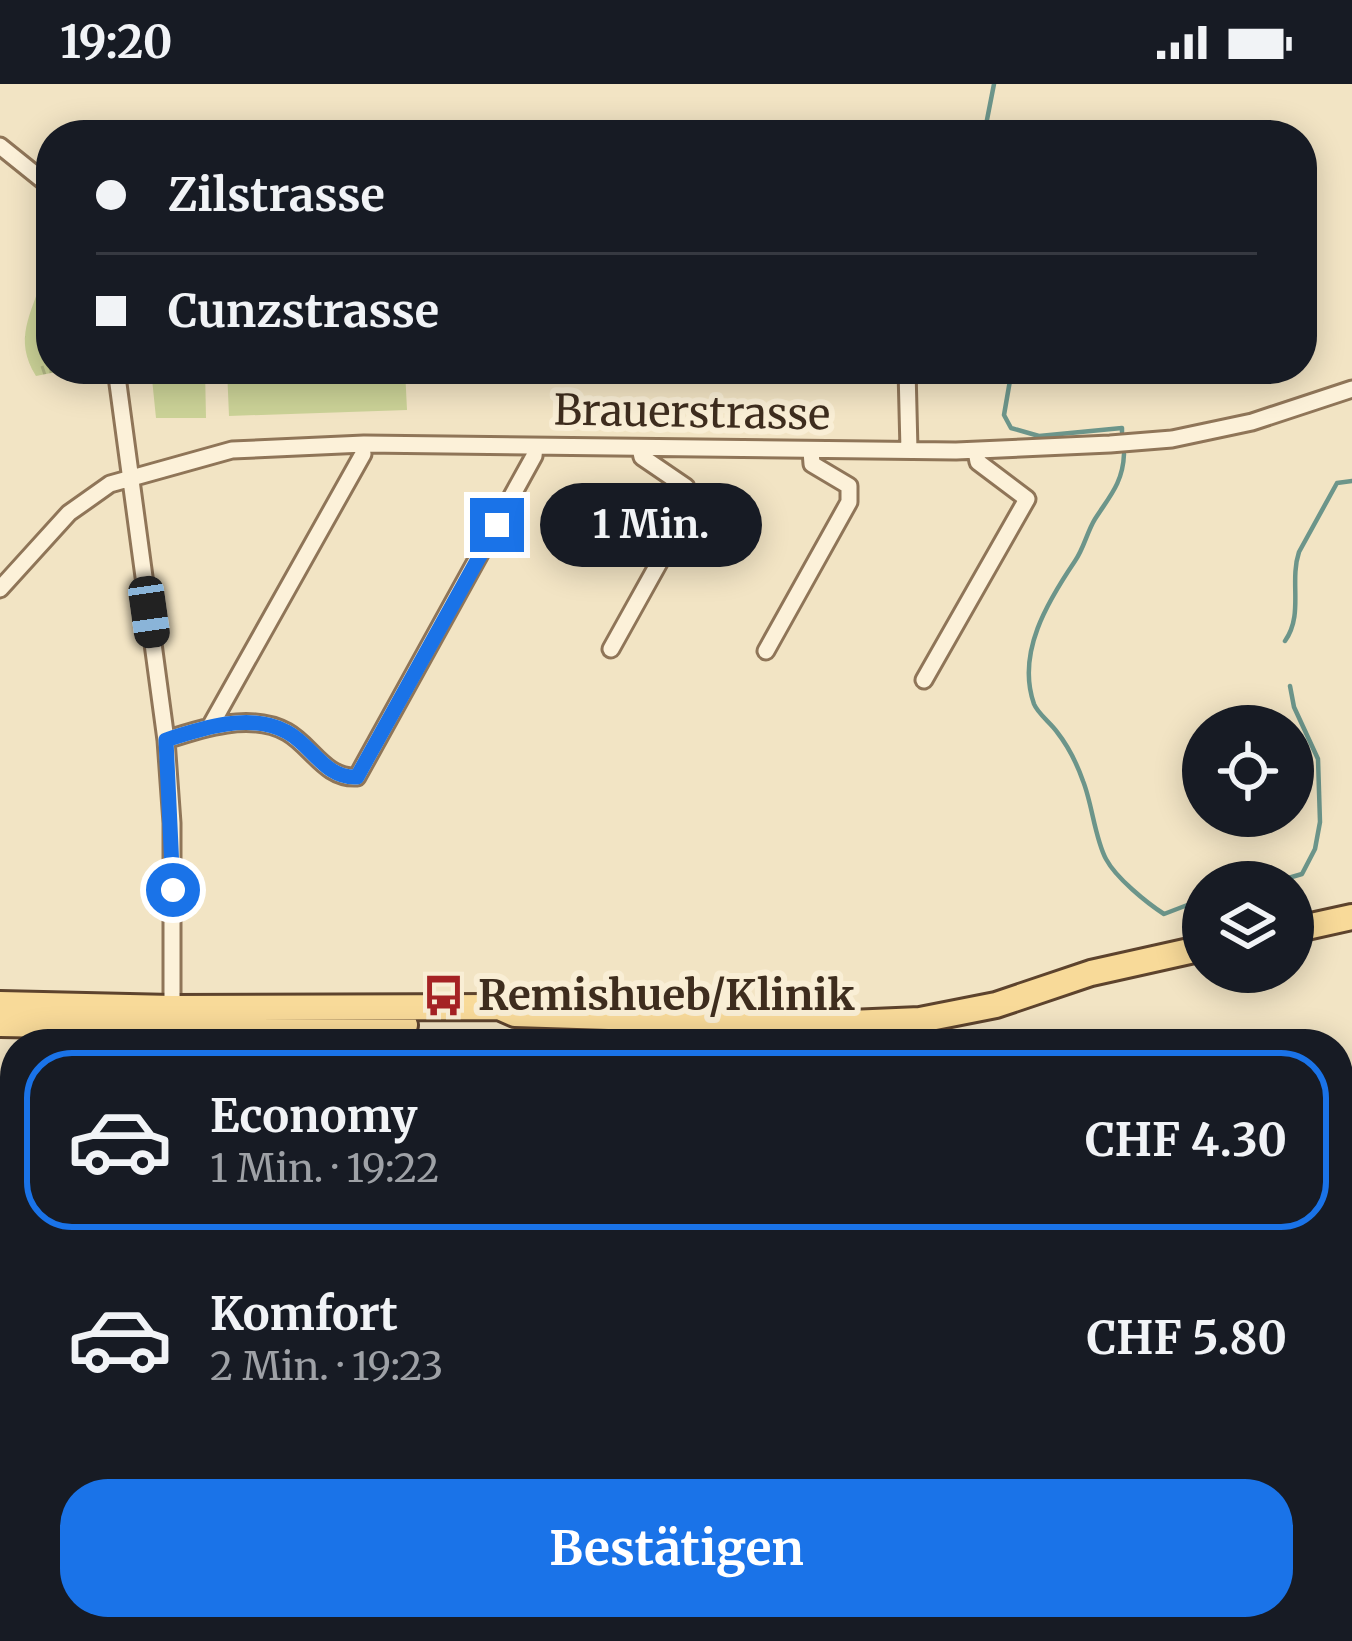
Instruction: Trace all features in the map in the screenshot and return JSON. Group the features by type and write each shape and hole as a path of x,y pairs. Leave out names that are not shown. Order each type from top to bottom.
{"main road":[{"path":"1314,925 1352,917"},
{"path":"0,1004 171,1029 499,1007 515,1015 826,1024 920,1020 996,1005 1091,973 1182,953"},
{"path":"0,1024 274,1028 501,1023 515,1015"}],"street":[{"path":"0,146 36,175"},
{"path":"118,384 166,740 172,823 171,1029"},
{"path":"907,384 909,450"},
{"name":"Brauerstrasse","path":"0,589 69,513 110,484 232,450 314,445 976,451 1172,439 1252,422 1352,388"},
{"path":"166,740 211,725 268,725 284,729 337,775 357,777 535,447"},
{"path":"611,649 689,507 686,487 642,457 640,448"},
{"path":"766,651 849,502 849,486 812,464 812,451"},
{"path":"924,680 1027,499 978,462 976,451"},
{"path":"211,725 362,454"}],"green space":[{"path":"36,297 36,376 26,350 26,327"},
{"path":"153,384 205,384 206,418 156,418"},
{"path":"228,384 406,384 407,410 229,416"}],"waterway":[{"path":"987,120 994,84"},
{"path":"1009,384 1004,415 1011,428 1039,436 1122,428 1122,432"},
{"path":"1124,454 1114,489 1038,628 1029,685 1036,708 1075,762 1106,859 1164,914 1182,907"},
{"path":"1285,641 1294,620 1299,552 1337,483 1352,481"},
{"path":"1290,686 1294,707 1318,759 1320,822 1309,861"}],"place":[{"name":"Remishueb/Klinik","path":"444,995"}],"route":[{"path":"173,890 166,740 211,725 268,725 284,729 337,775 357,777 497,525"}]}
